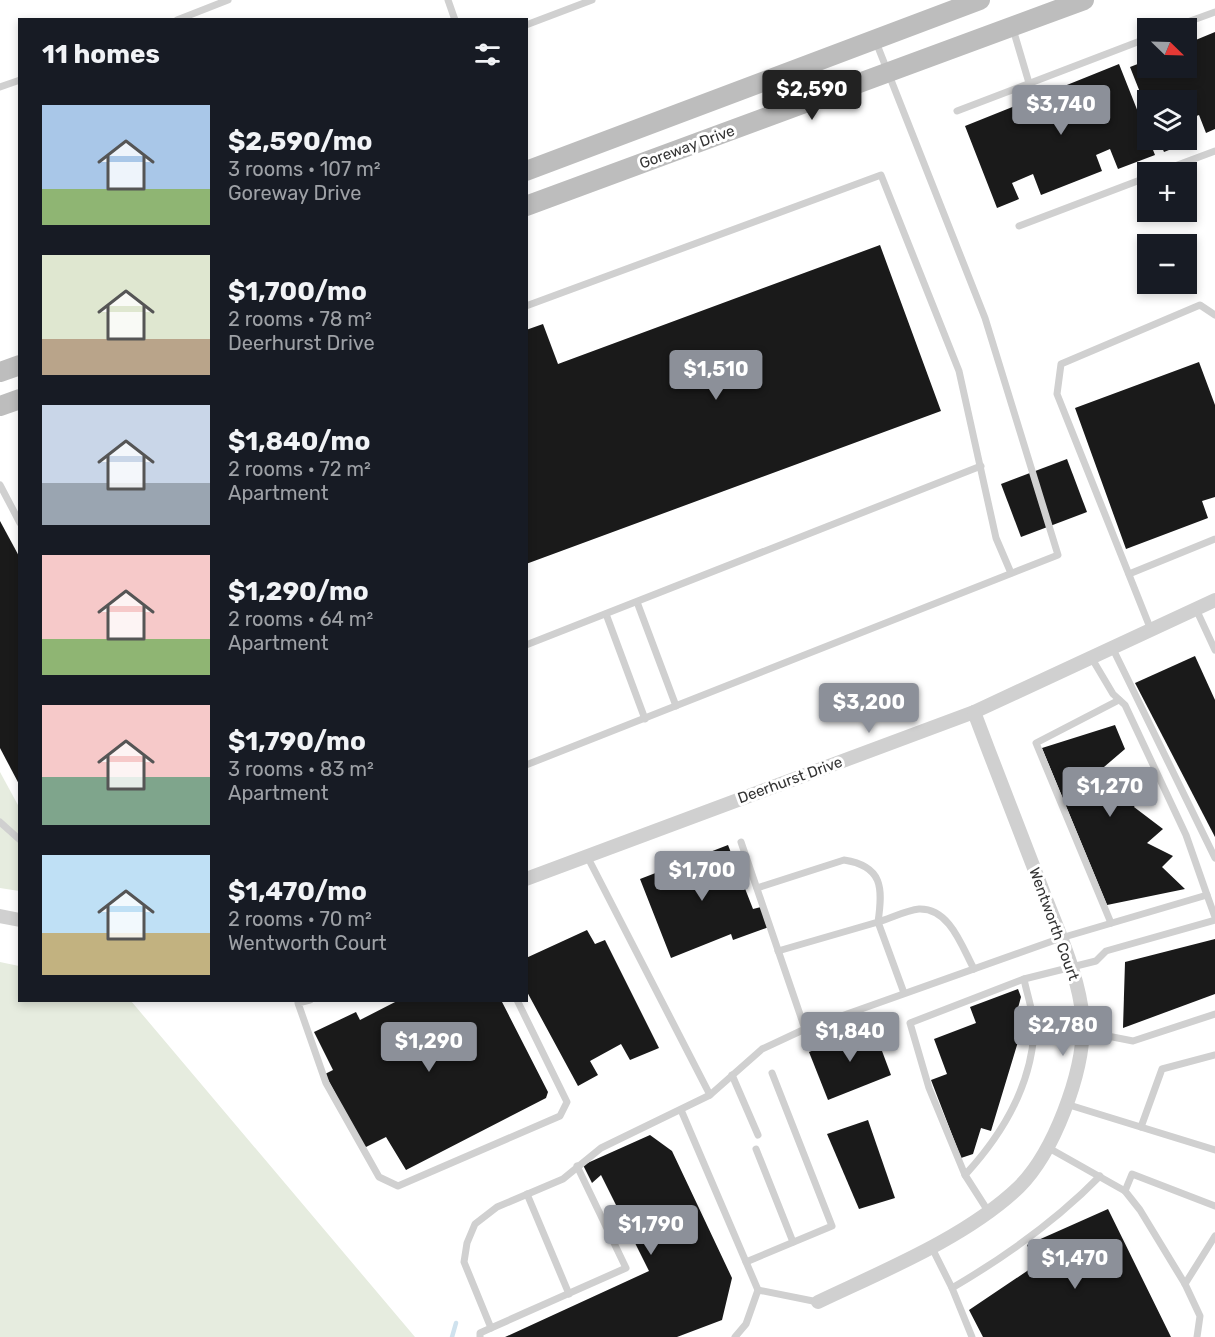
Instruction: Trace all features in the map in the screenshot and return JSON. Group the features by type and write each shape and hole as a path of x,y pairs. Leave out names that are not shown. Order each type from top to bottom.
{"main road":[{"path":"528,170 980,0"},
{"name":"Goreway Drive","path":"528,205 1084,0"},
{"path":"0,372 18,367"},
{"path":"0,406 18,400"}],"street":[{"name":"Deerhurst Drive","path":"528,878 974,712 1196,608 1212,603"},
{"name":"Wentworth Court","path":"818,1302 931,1246 988,1211 1020,1186 1047,1147 1077,1074 1083,1024 1071,967 974,712"},
{"path":"0,916 18,920"}],"lane":[{"path":"181,18 211,3 228,0"},
{"path":"448,0 454,18"},
{"path":"528,24 592,0"},
{"path":"1197,19 1215,12"},
{"path":"1012,27 1029,83"},
{"path":"528,764 1058,555 985,318 875,40"},
{"path":"957,111 1137,42"},
{"path":"0,87 18,81"},
{"path":"1186,162 1215,151"},
{"path":"528,305 881,175 959,371 996,538 1011,573"},
{"path":"1019,225 1137,181"},
{"path":"1151,630 1057,394 1061,364 1200,305 1215,315"},
{"path":"528,644 981,466"},
{"path":"0,485 18,519"},
{"path":"1129,574 1215,539"},
{"path":"637,602 676,706"},
{"path":"1196,608 1215,650"},
{"path":"606,614 645,718"},
{"path":"1112,647 1215,858"},
{"path":"988,1211 965,1175 929,1088 909,1023 1024,979 1096,961 1106,951 1215,918 1186,835 1125,705 1113,694 1091,657"},
{"path":"1111,923 1036,743 1119,700"},
{"path":"0,822 18,838"},
{"path":"741,842 805,1029"},
{"path":"587,856 710,1095"},
{"path":"757,888 844,860 859,862 872,869 882,895 879,922 904,993"},
{"path":"491,1328 465,1262 467,1243 475,1224 497,1207 562,1179 601,1148 710,1095 762,1049 805,1029 1061,938 1208,895"},
{"path":"778,951 919,909 930,911 950,923 974,969"},
{"path":"965,1175 988,1151 1009,1120 1028,1066 1034,1031 1024,979"},
{"path":"298,1002 326,1083 380,1177 398,1186 560,1116 567,1102 518,1002"},
{"path":"1082,1031 1133,1041 1215,1014"},
{"path":"1141,1127 1162,1069 1215,1055"},
{"path":"746,1262 832,1226 772,1073"},
{"path":"732,1075 758,1135"},
{"path":"1066,1104 1215,1150"},
{"path":"681,1110 758,1290 746,1324 735,1337"},
{"path":"1047,1147 1125,1191 1140,1210 1185,1284 1200,1316 1197,1337"},
{"path":"756,1149 793,1242"},
{"path":"480,1337 480,1333 626,1268 577,1166"},
{"path":"1125,1191 1132,1174 1215,1206"},
{"path":"952,1288 994,1263 1079,1197 1100,1176"},
{"path":"527,1194 569,1294"},
{"path":"1185,1284 1215,1236"},
{"path":"931,1246 952,1288 972,1337"},
{"path":"758,1290 818,1302"}],"shaded area":[{"path":"0,772 18,805 18,891 0,888"},
{"path":"0,962 18,966 18,1002 132,1002 415,1337 0,1337"}],"building":[{"path":"1215,32 1215,129 1206,133 1199,115 1197,116 1197,90 1139,90 1130,67 1137,64 1137,78 1197,78 1197,39"},
{"path":"1119,64 1137,110 1137,150 1153,150 1155,155 1118,169 1110,149 1096,155 1102,171 1041,195 1033,174 1012,183 1019,199 997,208 965,126"},
{"path":"880,245 941,411 528,563 528,329 543,324 558,364"},
{"path":"1199,362 1215,405 1215,497 1202,501 1208,518 1126,549 1075,408"},
{"path":"1067,459 1087,512 1021,537 1001,484"},
{"path":"0,521 18,554 18,782 0,748"},
{"path":"1195,656 1215,700 1215,837 1135,683"},
{"path":"1115,725 1125,749 1104,767 1146,787 1134,807 1163,829 1147,843 1173,856 1162,867 1185,889 1107,905 1042,748"},
{"path":"728,845 753,909 761,907 769,927 733,940 731,934 671,958 640,879"},
{"path":"587,930 595,944 605,940 659,1048 630,1060 621,1044 590,1061 598,1075 578,1086 528,994 528,957"},
{"path":"1215,939 1215,994 1123,1028 1125,962"},
{"path":"1018,989 1021,997 1015,1019 1024,1022 991,1131 981,1128 973,1154 961,1158 931,1080 947,1074 934,1039 976,1023 970,1007"},
{"path":"395,1002 502,1002 548,1092 546,1098 406,1170 386,1137 364,1148 325,1074 333,1070 314,1032 356,1012 360,1020"},
{"path":"873,1027 891,1075 828,1100 809,1052"},
{"path":"868,1120 895,1198 859,1209 827,1134"},
{"path":"650,1135 672,1151 732,1278 722,1320 677,1337 505,1337 649,1271 601,1175 592,1183 583,1165"},
{"path":"1108,1209 1171,1337 983,1337 969,1310 1036,1265 1027,1245"}],"waterway":[{"path":"452,1337 456,1323"}]}
